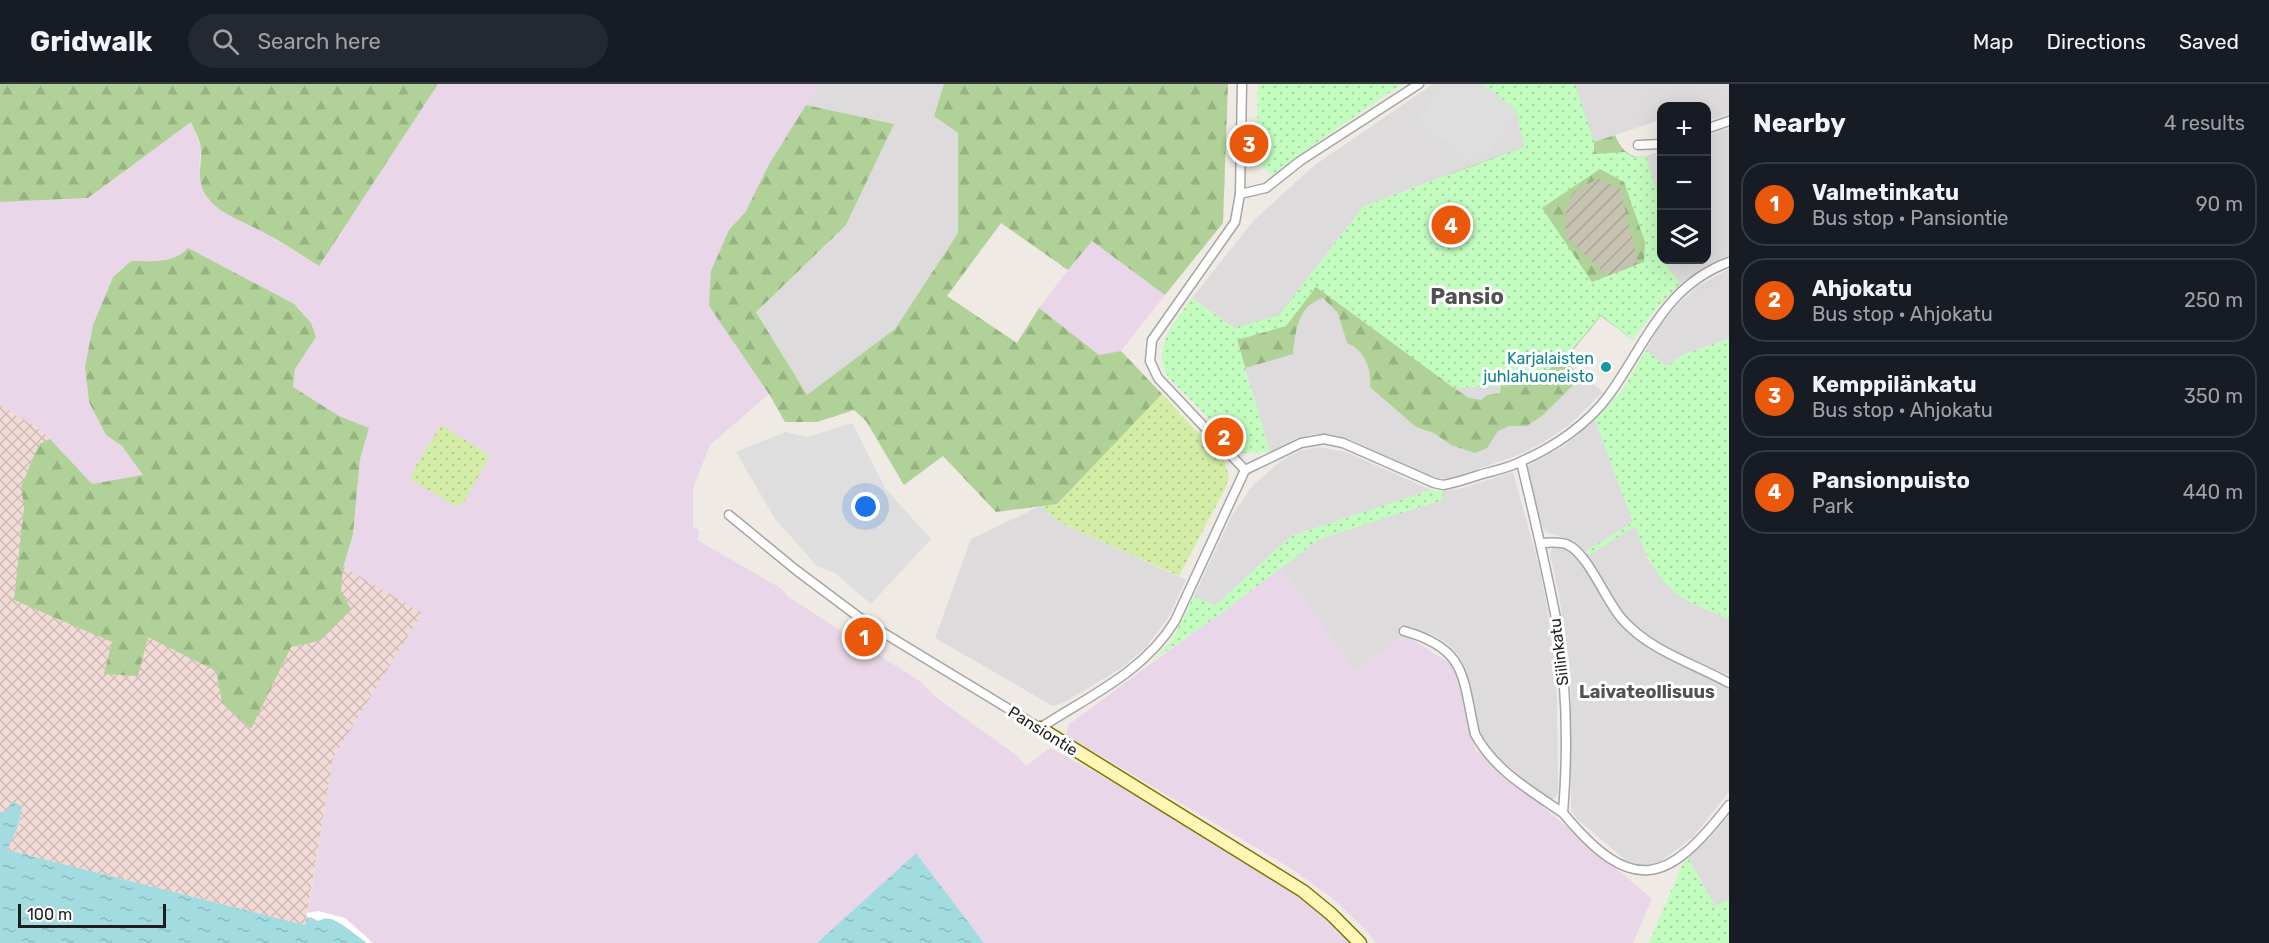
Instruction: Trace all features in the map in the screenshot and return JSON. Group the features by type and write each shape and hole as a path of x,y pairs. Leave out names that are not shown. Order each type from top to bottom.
{"street":[{"path":"1242,84 1240,194 1235,222 1155,333 1149,355 1158,378 1245,470"},
{"path":"1240,194 1266,188 1300,161 1419,84"},
{"path":"1711,128 1729,122"},
{"path":"1638,145 1657,144"},
{"path":"1040,728 1117,680 1151,654 1164,638 1185,601 1245,470 1301,443 1324,439 1343,443 1443,485 1521,462 1560,440 1589,416 1607,398 1649,330 1675,297 1699,278 1729,262"},
{"name":"Siilinkatu","path":"1521,462 1541,543 1557,626 1564,683 1566,776 1563,813"},
{"name":"Pansiontie","path":"729,515 796,570 864,621 1294,885 1331,914 1360,943"},
{"path":"1541,543 1562,543 1580,554 1624,622 1644,639 1729,682"},
{"path":"1404,631 1435,642 1447,650 1461,671 1475,734 1480,744 1509,775 1563,813 1583,837 1618,863 1647,871 1669,865 1689,851 1729,805"}],"shaded area":[{"path":"438,84 819,84 768,166 746,211 729,230 709,306 769,394 710,445 693,488 693,527 700,532 697,540 782,589 787,596 921,682 934,696 1016,755 1026,766 1050,748 1128,790 1283,885 1333,923 1351,943 984,943 916,853 817,943 367,943 343,925 307,917 333,758 422,613 343,568 353,534 360,459 369,428 339,416 293,387 295,369 316,337 188,249 180,257 157,261 131,261 113,277 93,325 85,367 89,402 106,435 122,446 143,475 92,484 42,431 0,405 0,202 88,198 191,122 201,148 199,165 206,194 212,202 232,217 261,231 319,266"},
{"path":"819,84 944,84 934,116 958,133 958,233 895,329 807,396 756,311 846,225 894,124 806,105"},
{"path":"1433,84 1483,84 1516,110 1524,147 1364,206 1279,315 1234,328 1192,298 1254,220 1315,165"},
{"path":"1446,84 1482,84 1516,110 1517,115 1483,161 1477,156 1472,162 1417,120"},
{"path":"1575,84 1729,84 1729,114 1711,120 1711,102 1657,102 1657,121 1594,142"},
{"path":"1729,128 1729,255 1711,264 1711,156 1711,135"},
{"path":"1657,152 1657,190 1646,156"},
{"path":"1600,169 1624,182 1644,262 1592,282 1542,208"},
{"path":"1091,240 1165,295 1121,351 1099,355 1039,308"},
{"path":"1666,264 1710,264 1706,266 1680,284"},
{"path":"1729,269 1729,339 1684,354 1666,366 1646,350 1660,326 1677,305 1697,287"},
{"path":"1316,287 1454,388 1532,384 1561,359 1603,392 1569,425 1544,442 1516,456 1451,478 1438,478 1427,474 1351,440 1331,434 1315,434 1296,438 1270,452 1237,340 1286,326"},
{"path":"0,405 42,431 92,484 143,475 242,507 422,613 333,758 305,925 6,850 20,822 22,807 11,804 8,811 0,812"},
{"path":"1595,420 1633,522 1585,552 1568,539 1546,532 1543,528 1526,469 1529,465 1564,446"},
{"path":"852,423 885,488 931,539 871,604 835,573 817,566 775,519 736,452 785,432 807,437"},
{"path":"1319,447 1346,452 1431,490 1291,536 1215,606 1194,596 1231,517 1253,485 1281,461 1300,451"},
{"path":"1513,472 1540,570 1552,634 1557,699 1558,792 1552,799 1545,797 1482,744 1466,669 1458,654 1447,643 1433,635 1398,625 1405,635 1355,671 1281,568 1319,539 1442,500 1443,491 1463,488"},
{"path":"1040,506 1059,522 1186,580 1168,618 1146,647 1123,667 1065,702 1053,706 935,638 971,539"},
{"path":"1635,526 1648,559 1667,585 1693,604 1729,619 1729,675 1665,647 1628,618 1613,600 1588,556"},
{"path":"1560,546 1575,555 1586,567 1607,606 1629,631 1661,655 1729,686 1729,792 1693,837 1654,866 1636,867 1629,863 1576,818 1571,809 1571,695 1568,655 1550,554 1553,547"},
{"path":"1281,568 1355,671 1405,635 1457,668 1475,749 1652,899 1633,943 1376,943 1365,929 1331,897 1290,868 1066,735 1069,724"},
{"path":"1729,815 1729,899 1715,906 1688,858 1711,837"}],"green space":[{"path":"0,84 438,84 319,266 214,205 203,190 200,180 200,145 191,122 88,198 0,202"},
{"path":"944,84 1228,84 1223,223 1165,295 1092,241 1068,270 1001,223 947,296 1017,343 1039,308 1099,355 1121,351 1162,394 1057,504 996,512 943,456 904,485 866,421 854,410 817,422 785,422 769,394 709,306 711,271 729,230 746,211 768,166 806,105 894,124 846,225 756,312 807,395 895,329 958,233 958,133 934,116"},
{"path":"1258,84 1402,84 1273,175 1256,162"},
{"path":"1483,84 1575,84 1594,142 1594,154 1625,152 1633,157 1646,156 1657,190 1657,264 1666,264 1680,284 1658,306 1633,340 1601,315 1563,361 1560,360 1532,384 1454,388 1316,287 1286,326 1237,340 1270,452 1243,453 1168,377 1163,366 1163,345 1173,325 1192,298 1234,328 1279,315 1364,206 1524,147 1516,110","holes":["1600,169 1624,182 1645,242 1644,262 1592,282 1542,208"]},
{"path":"1575,84 1594,142 1615,135 1620,145 1630,155 1646,156 1657,190 1657,264 1666,264 1680,284 1658,306 1615,273 1637,264 1621,189 1599,179 1574,194 1569,200 1565,216 1566,237 1608,276 1637,328 1633,340 1601,316 1564,361 1582,376 1543,415 1527,426 1509,426 1498,431 1487,448 1475,453 1451,445 1434,433 1416,427 1370,387 1370,373 1366,360 1358,350 1347,343 1338,313 1323,298 1308,307 1299,320 1293,354 1245,368 1234,328 1279,315 1295,295 1452,173 1524,147 1516,110","holes":["1453,375 1506,380 1501,385 1500,393 1487,395 1481,400 1469,398 1454,388"]},
{"path":"188,248 294,304 311,323 316,337 295,369 293,387 339,416 369,428 360,459 353,534 343,568 341,592 351,609 318,641 291,647 251,729 222,702 216,671 148,637 138,676 104,674 112,642 14,600 24,507 21,487 39,444 50,439 92,484 143,475 122,446 106,435 89,402 85,367 93,325 113,277 131,261 169,259"},
{"path":"1729,339 1729,619 1694,604 1672,590 1650,561 1635,526 1588,556 1585,552 1633,522 1595,420 1624,388 1646,350 1667,366 1684,354"},
{"path":"1162,394 1224,461 1229,476 1226,487 1179,576 1059,522 1040,506 1057,504"},
{"path":"441,425 489,457 464,502 458,506 410,479"},
{"path":"1431,490 1443,491 1442,500 1319,539 1222,613 1152,661 1173,639 1194,596 1215,606 1291,536"},
{"path":"1688,858 1715,906 1729,899 1729,943 1649,943 1684,861"}],"water":[{"path":"14,802 22,807 18,826 7,850 305,925 307,917 332,919 367,943 0,943 0,812 8,811 11,803"},
{"path":"916,853 984,943 817,943"}],"pier":[{"path":"318,911 345,918 373,943 367,943 332,919 325,918 318,921 307,917 307,913"}],"place":[{"name":"Kemppilänkatu","path":"1249,144"},
{"name":"Pansionpuisto","path":"1451,225"},
{"name":"Karjalaisten juhlahuoneisto","path":"1606,367"},
{"name":"Ahjokatu","path":"1224,437"},
{"name":"Valmetinkatu","path":"864,637"}],"district":[{"name":"Pansio","path":"1467,296"},
{"name":"Laivateollisuus","path":"1647,692"}]}
